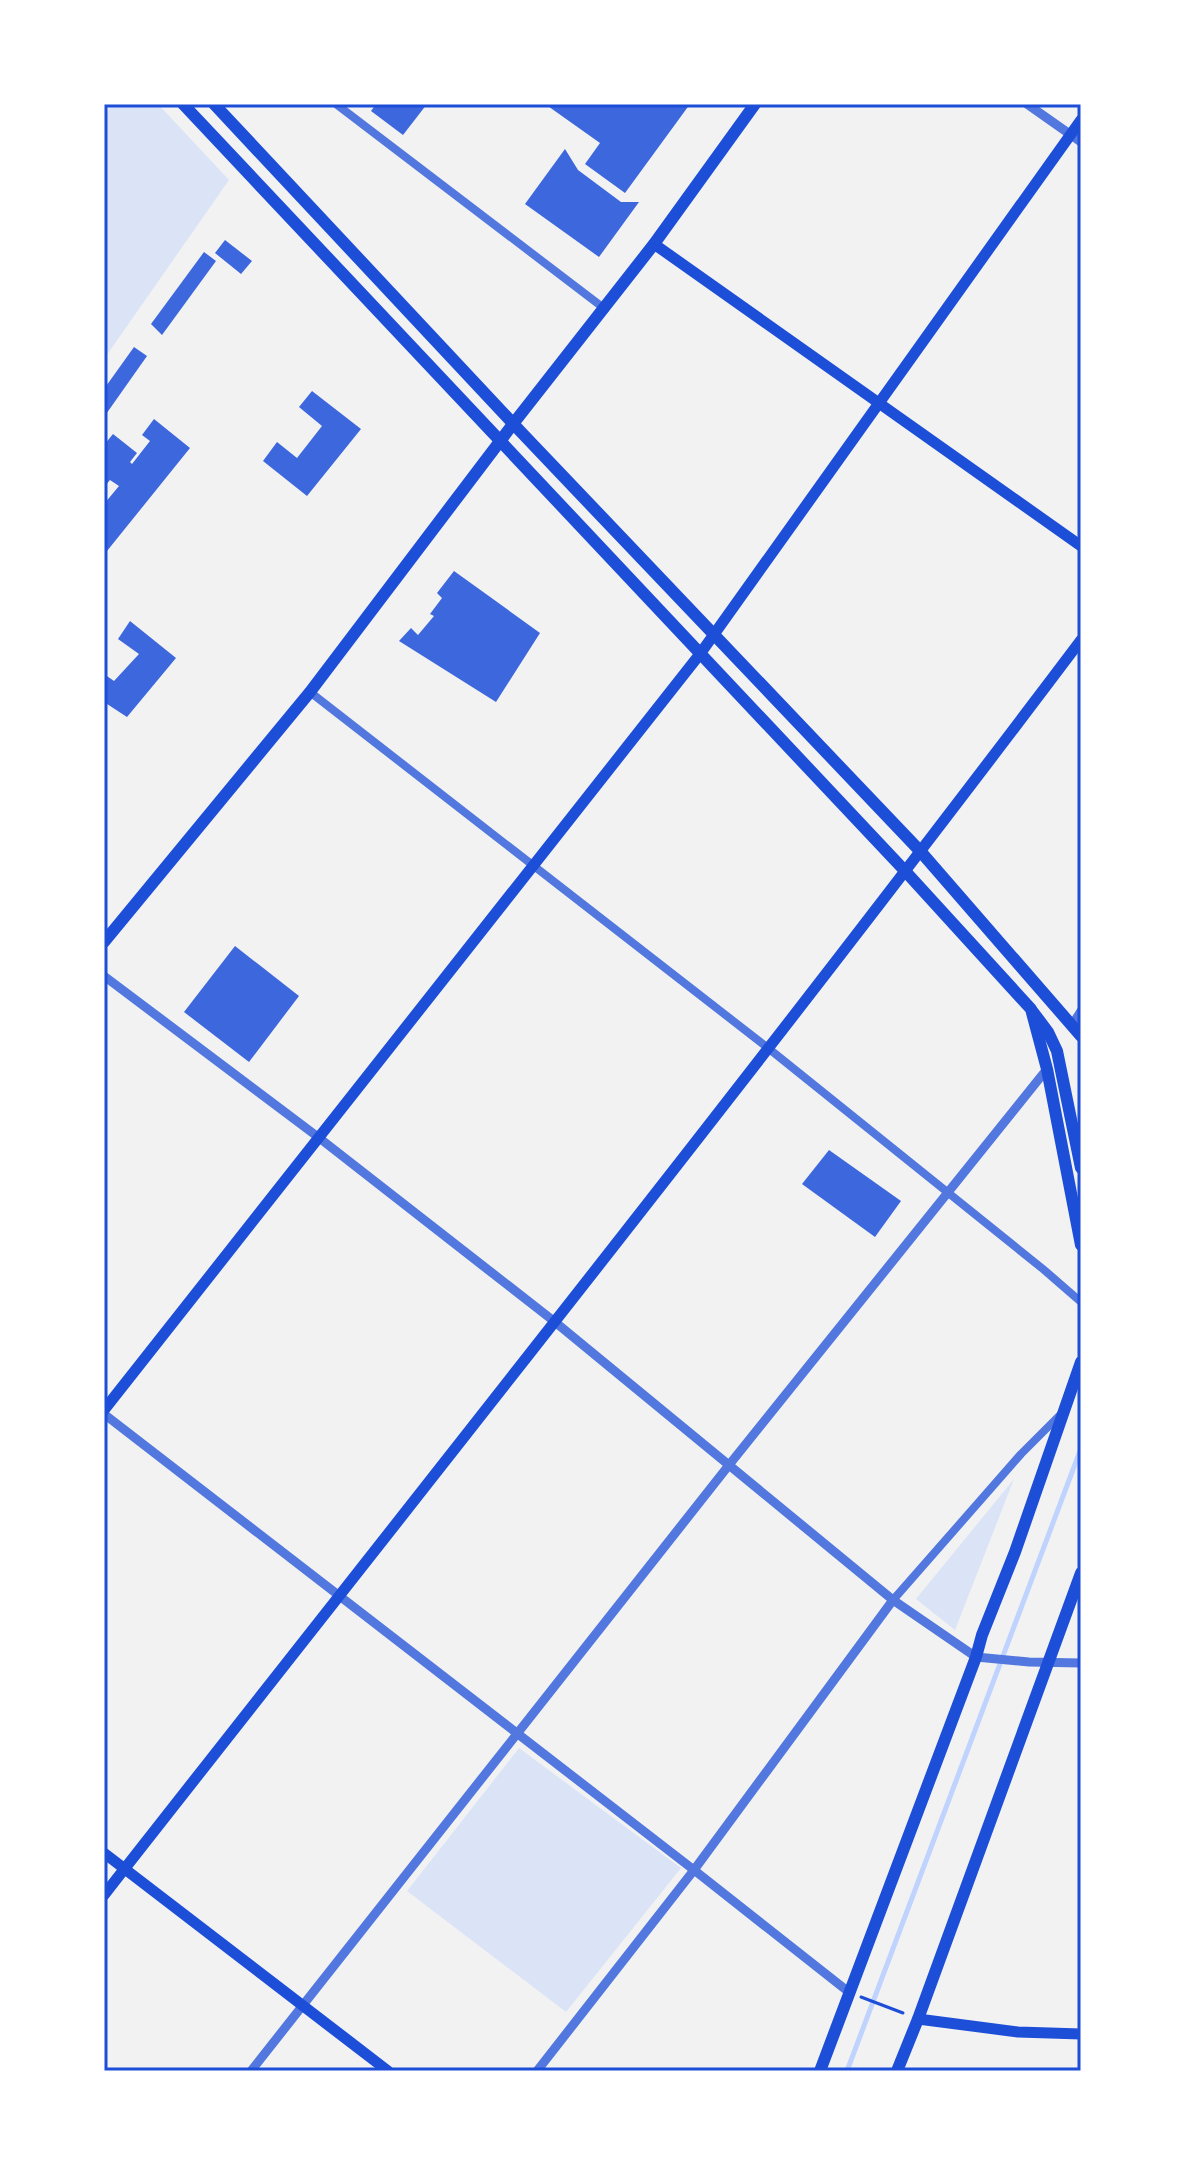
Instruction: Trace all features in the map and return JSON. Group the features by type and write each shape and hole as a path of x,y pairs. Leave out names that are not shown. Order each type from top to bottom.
{"main road":[{"path":"183,104 906,872 1031,1009 1057,1051 1081,1168"},
{"path":"214,104 513,424 921,852 1076,1031"},
{"path":"104,942 310,692 513,424 605,309 755,104"},
{"path":"104,1412 700,654 879,403 1076,138 1081,120"},
{"path":"654,244 1081,546"},
{"path":"104,1895 906,872 1081,640"},
{"path":"1031,1009 1047,1069 1081,1245"},
{"path":"820,2071 1015,1552 1081,1362"},
{"path":"897,2071 1081,1573"},
{"path":"104,1853 388,2071"},
{"path":"918,2019 1018,2032 1081,2034"}],"street":[{"path":"336,104 605,309"},
{"path":"1027,104 1076,138"},
{"path":"310,692 768,1048 1081,1302"},
{"path":"104,976 318,1137 555,1322 893,1600 976,1657 1081,1663"},
{"path":"1076,1031 1081,1010"},
{"path":"251,2071 729,1465 1047,1069"},
{"path":"104,1412 850,1993"},
{"path":"537,2071 694,1870 893,1600 1021,1454 1062,1413"}],"path":[{"path":"850,1993 918,2019"}],"shaded area":[{"path":"112,104 158,104 229,180 104,359 104,116"},
{"path":"1014,1479 955,1630 916,1599"},
{"path":"519,1748 681,1868 566,2012 407,1891"}],"building":[{"path":"376,104 427,104 403,135 371,111"},
{"path":"545,104 690,104 625,193 585,164 600,143"},
{"path":"565,149 578,170 621,202 639,202 599,257 525,204"},
{"path":"225,240 252,261 241,274 215,253"},
{"path":"204,252 216,261 162,335 151,324"},
{"path":"134,347 147,356 104,417 104,389"},
{"path":"312,391 361,429 307,496 263,461 277,442 297,458 322,426 299,407"},
{"path":"154,419 190,448 107,551 104,548 104,504 119,486 110,480 104,487 104,445 113,434 137,453 130,462 132,464 150,441 142,435"},
{"path":"454,571 540,633 496,702 399,641 411,628 418,635 434,616 430,614 442,598 437,593"},
{"path":"130,621 176,658 127,717 104,702 104,674 114,681 139,654 118,639"},
{"path":"235,946 299,996 249,1062 184,1012"},
{"path":"829,1150 901,1201 875,1237 802,1184"}],"waterway":[{"path":"847,2071 1080,1451"}]}
